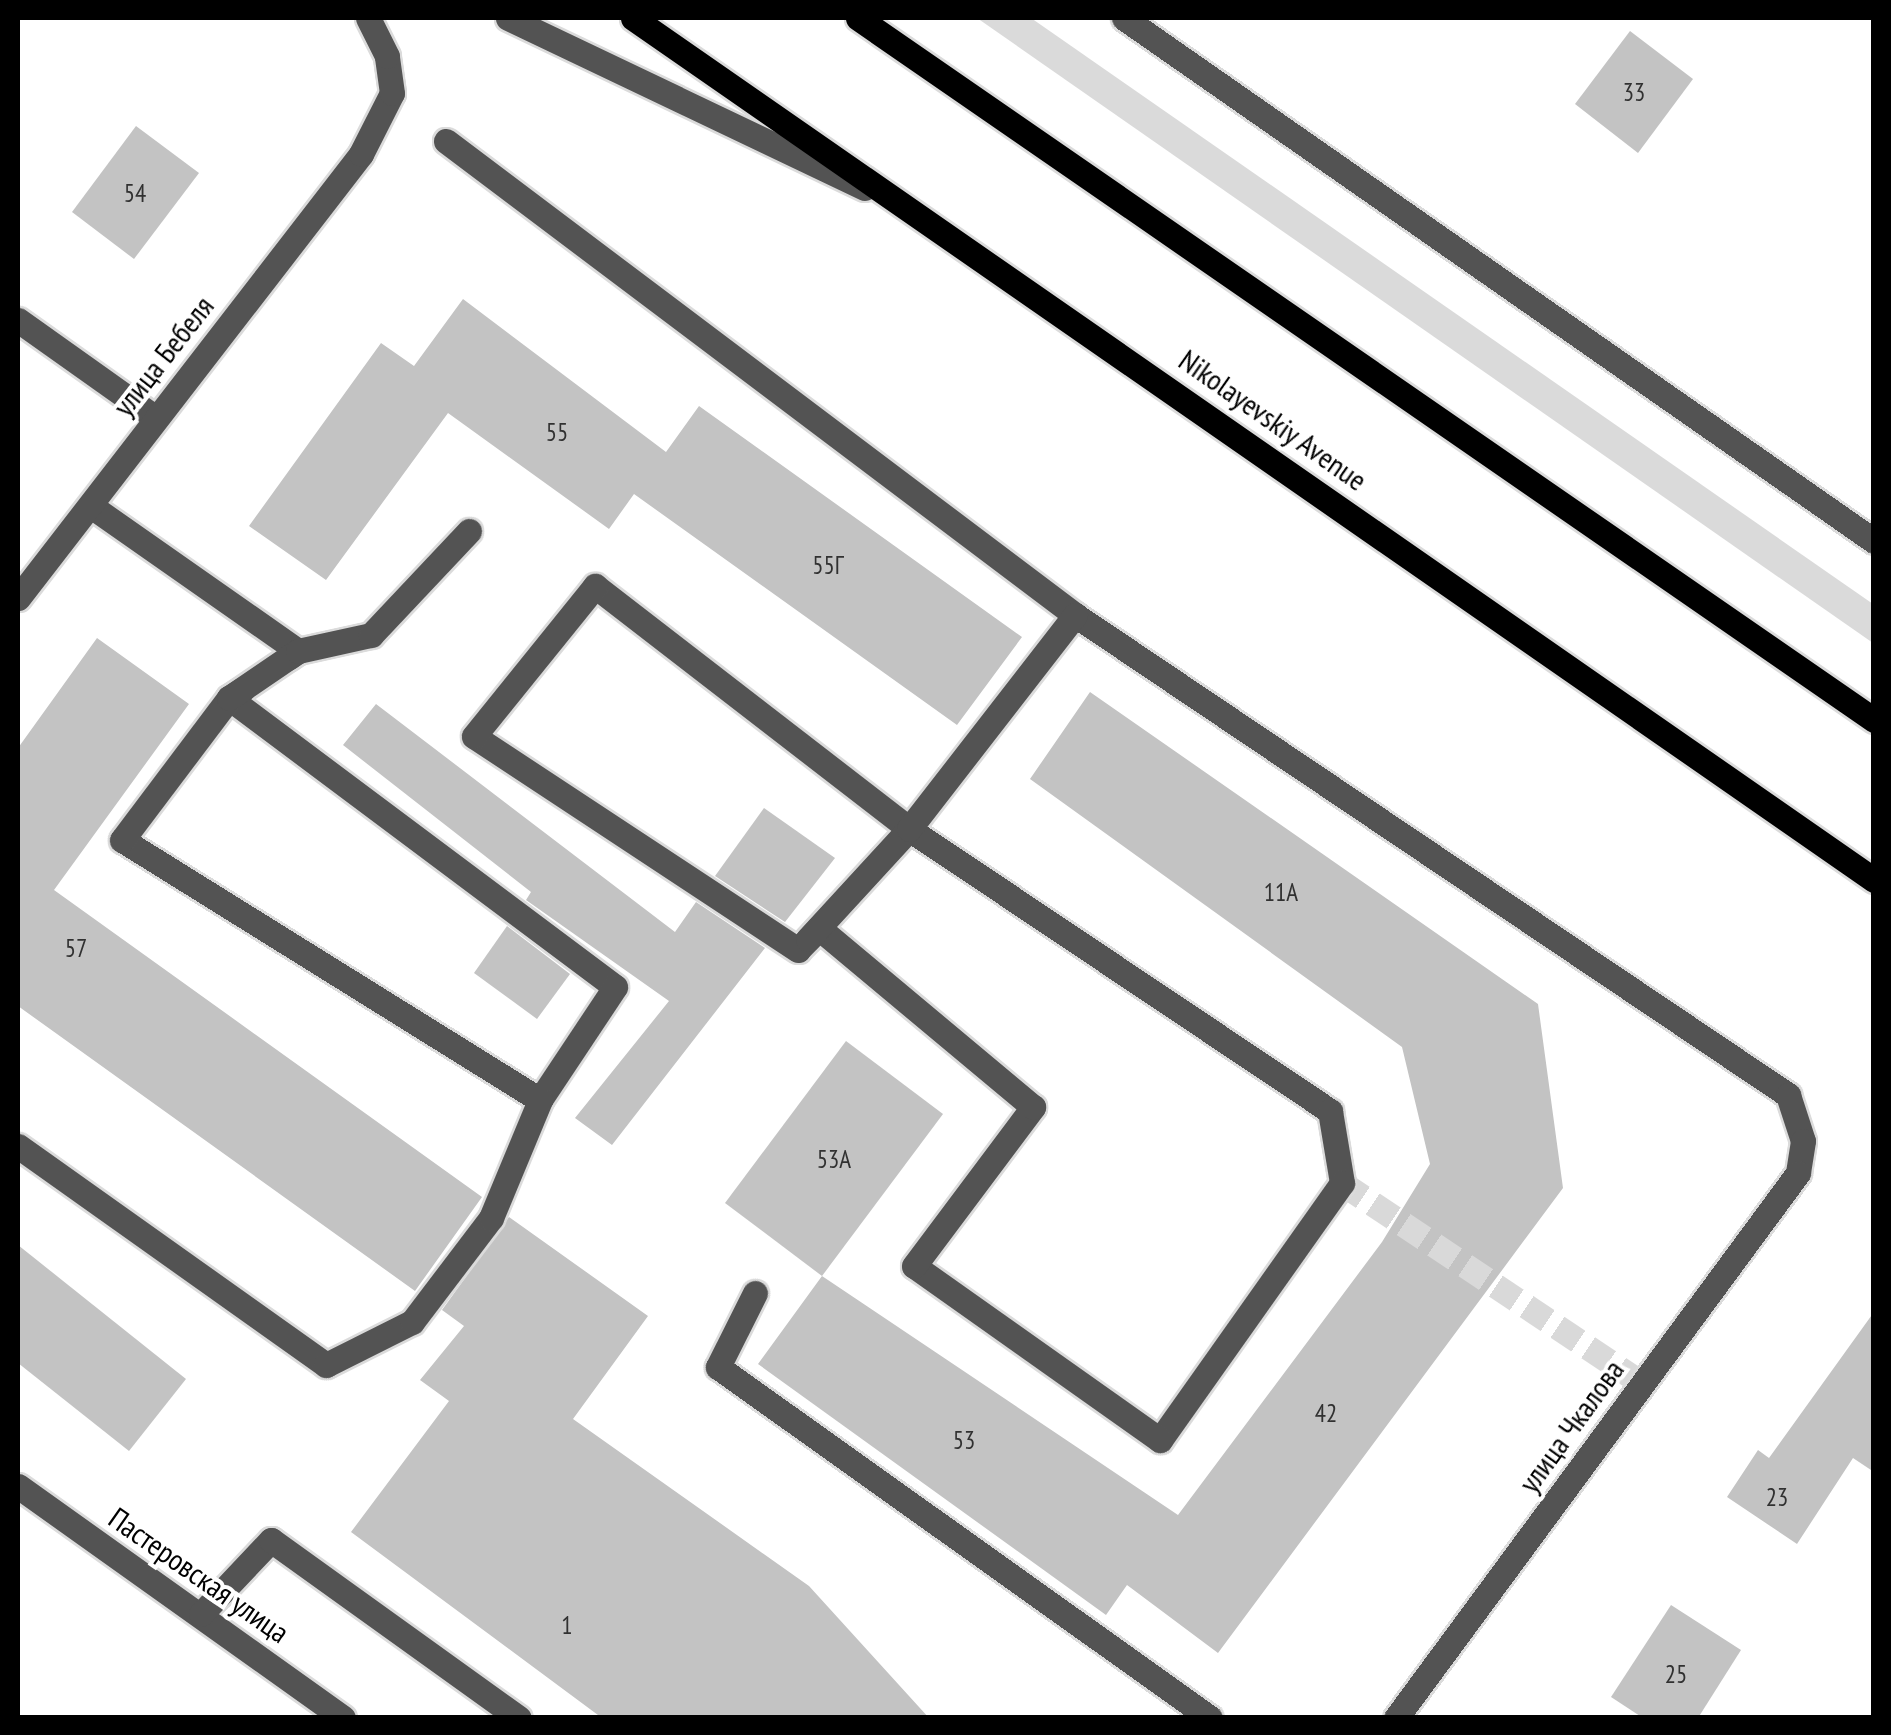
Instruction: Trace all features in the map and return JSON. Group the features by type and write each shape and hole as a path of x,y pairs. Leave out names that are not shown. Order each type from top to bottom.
{"main road":[{"name":"Nikolayevskiy Avenue","path":"633,18 932,220 1874,880"},
{"path":"858,18 1874,720"}],"street":[{"name":"улица Бебеля","path":"18,598 361,154 392,93 387,56 368,18"},
{"path":"508,18 932,220"},
{"path":"1124,18 1874,541"},
{"path":"446,141 1075,615 909,830 818,928 798,950 474,736 595,586 909,830 1330,1111 1342,1183 1160,1440 914,1266 1033,1107 818,928"},
{"path":"18,320 156,418"},
{"path":"91,506 298,651"},
{"path":"468,531 370,635 298,651 230,698 122,840 540,1100"},
{"name":"улица Чкалова","path":"1075,615 1788,1095 1804,1141 1798,1172 1396,1718"},
{"path":"18,1146 326,1364 412,1322 491,1218 540,1100 615,987 230,698"},
{"path":"755,1293 718,1367 1210,1718"},
{"name":"Пастеровская улица","path":"18,1486 342,1718"},
{"path":"201,1614 271,1540 519,1718"}],"shaded area":[{"path":"977,18 1031,18 1873,604 1873,643"}],"building":[{"path":"1630,31 1693,79 1638,153 1575,104"},
{"path":"136,126 199,173 134,259 72,212"},
{"path":"463,299 666,452 699,406 1022,637 957,725 634,494 609,529 448,413 326,580 249,526 381,343 414,366"},
{"path":"97,638 189,704 54,890 482,1197 415,1291 18,1006 18,748"},
{"path":"1090,692 1538,1004 1563,1188 1218,1653 1127,1585 1106,1615 758,1364 822,1276 1178,1515 1382,1242 1430,1164 1402,1047 1030,779"},
{"path":"376,704 675,932 696,902 765,948 612,1145 575,1118 669,1001 526,900 531,892 343,745"},
{"path":"764,808 835,858 785,922 715,876"},
{"path":"507,926 570,974 537,1019 474,973"},
{"path":"846,1041 943,1114 822,1276 725,1203"},
{"path":"509,1217 648,1316 573,1419 809,1586 929,1718 602,1718 351,1532 449,1401 420,1380 464,1326 442,1310"},
{"path":"18,1245 186,1379 129,1451 18,1363"},
{"path":"1874,1312 1874,1472 1853,1458 1797,1544 1727,1497 1758,1450 1769,1458"},
{"path":"1671,1605 1741,1650 1698,1718 1643,1718 1611,1697"}],"tunnel":[{"path":"1342,1183 1642,1383"}]}
